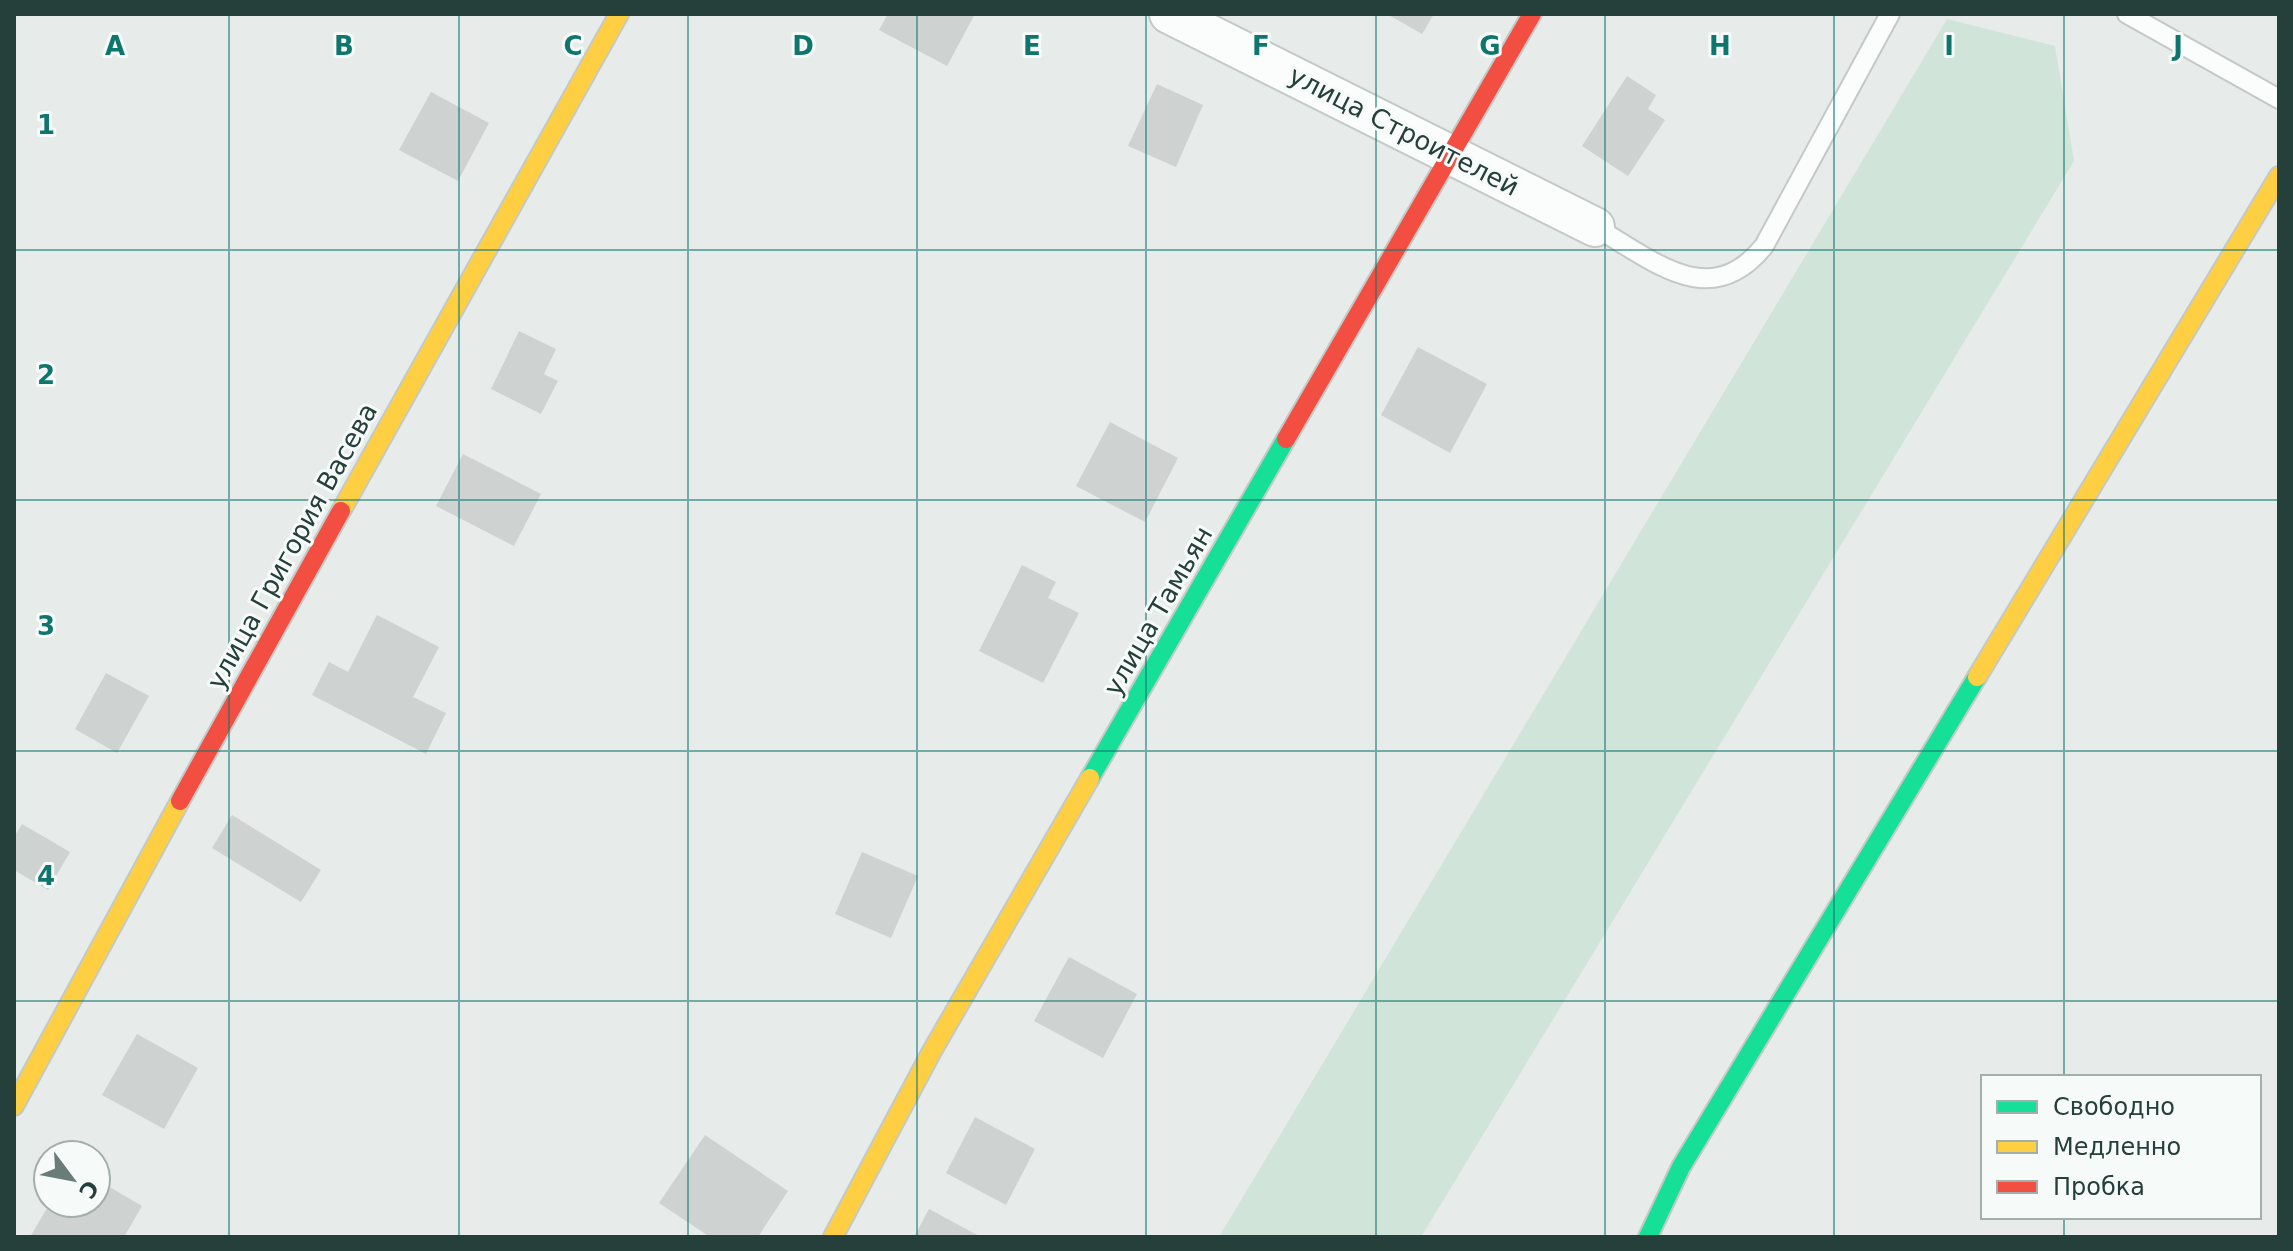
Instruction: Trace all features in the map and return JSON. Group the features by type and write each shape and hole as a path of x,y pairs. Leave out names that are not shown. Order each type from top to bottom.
{"street":[{"name":"улица Григория Васева","path":"14,1106 231,708 619,14"},
{"name":"улица Строителей","path":"1169,14 1595,227"},
{"name":"улица Тамьян","path":"833,1237 932,1051 1532,14"},
{"path":"1648,1237 1681,1167 2279,176"}],"lane":[{"path":"1595,227 1676,273 1701,280 1726,277 1749,265 1764,246 1890,14"},
{"path":"2127,14 2279,99"}],"green space":[{"path":"1947,19 2055,46 2074,161 1421,1237 1219,1237"}],"building":[{"path":"888,14 975,14 947,66 879,30"},
{"path":"1387,14 1434,14 1422,34"},
{"path":"1627,76 1656,95 1648,109 1665,120 1628,176 1582,146"},
{"path":"1157,84 1203,105 1176,167 1128,146"},
{"path":"431,92 489,123 458,181 399,150"},
{"path":"519,331 556,349 544,374 558,381 541,414 491,389"},
{"path":"1418,347 1487,384 1450,453 1381,415"},
{"path":"1110,422 1178,458 1145,522 1076,486"},
{"path":"463,454 541,494 514,546 436,506"},
{"path":"1022,565 1056,582 1048,598 1079,613 1043,683 979,651"},
{"path":"377,615 439,647 413,697 446,713 426,754 312,695 329,662 348,672"},
{"path":"106,673 149,696 117,753 75,729"},
{"path":"232,815 321,870 301,902 212,848"},
{"path":"22,824 70,852 48,890 14,870 14,837"},
{"path":"862,852 918,876 891,938 835,914"},
{"path":"1069,957 1137,994 1103,1058 1034,1021"},
{"path":"137,1034 198,1068 164,1129 102,1095"},
{"path":"975,1117 1035,1149 1006,1205 946,1173"},
{"path":"705,1135 788,1191 758,1237 710,1237 659,1203"},
{"path":"112,1188 142,1206 124,1237 30,1237 41,1219 112,1219"},
{"path":"929,1209 981,1237 914,1237"}],"traffic: fast":[{"path":"1090,778 1286,439"},
{"path":"1648,1237 1681,1167 1977,677"}],"traffic: slow":[{"path":"341,511 619,14"},
{"path":"1977,677 2279,176"},
{"path":"833,1237 932,1051 1090,778"},
{"path":"14,1106 180,801"}],"traffic: jam":[{"path":"1286,439 1532,14"},
{"path":"180,801 341,511"}]}
